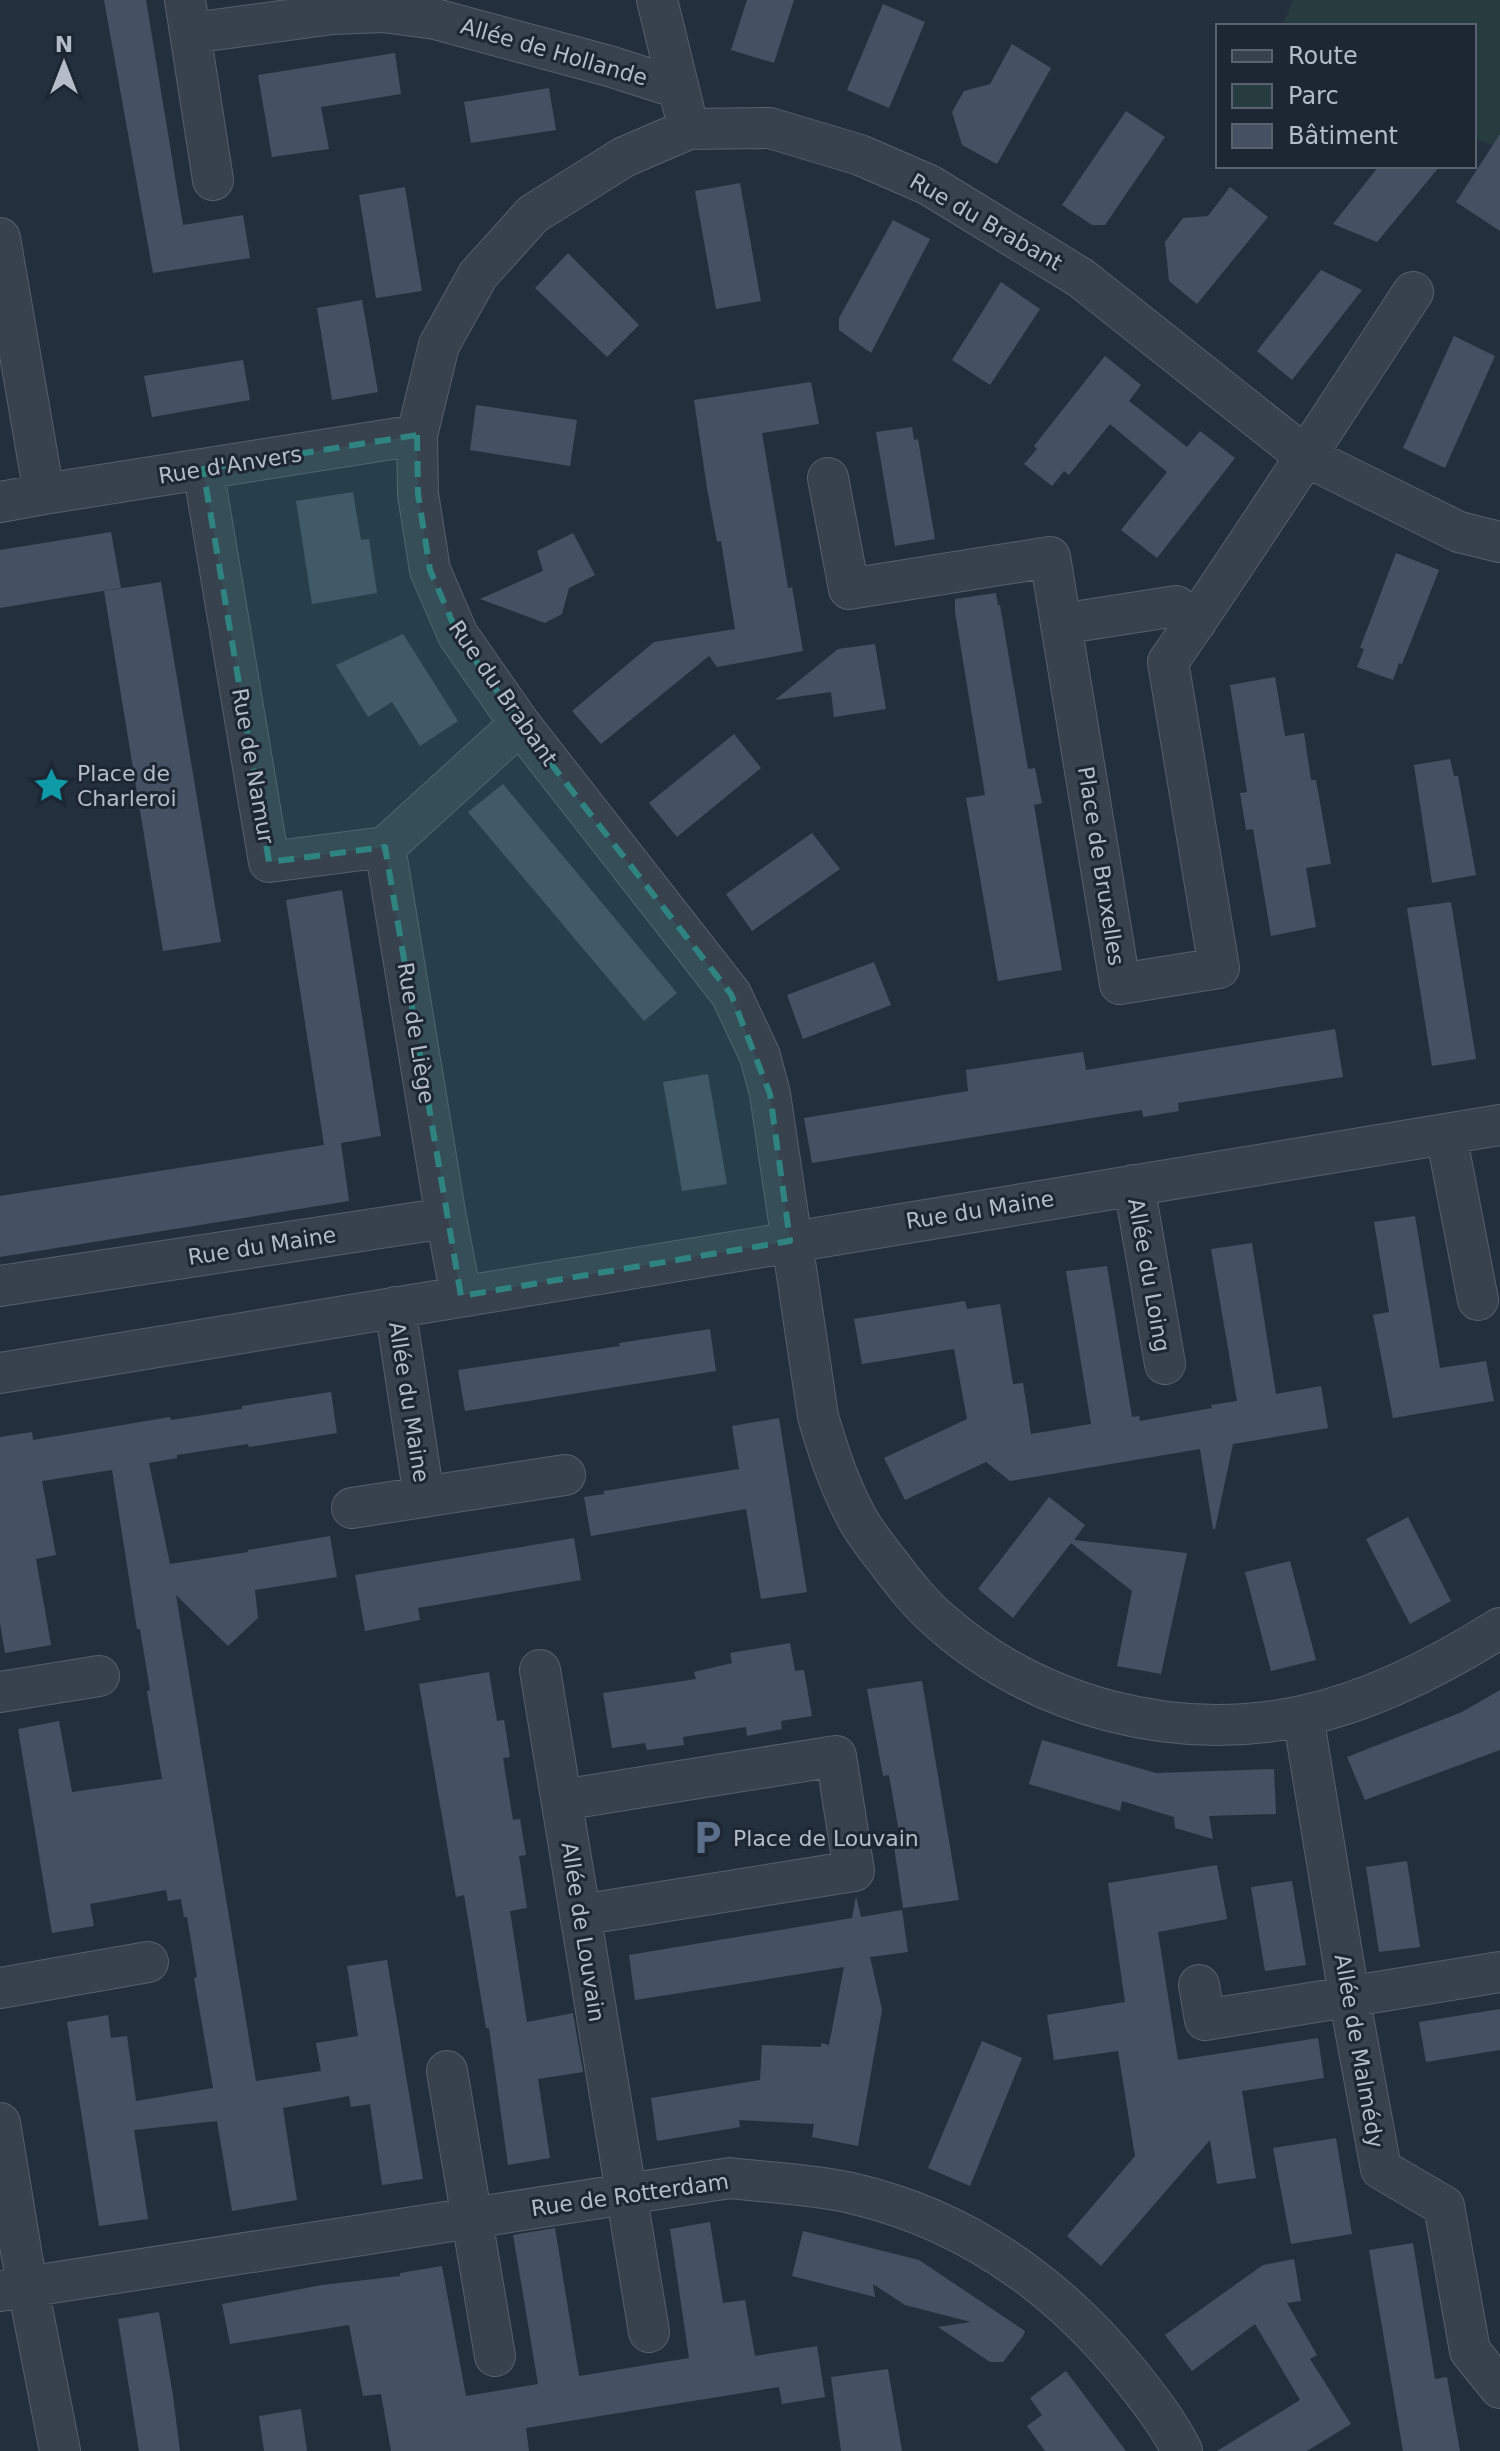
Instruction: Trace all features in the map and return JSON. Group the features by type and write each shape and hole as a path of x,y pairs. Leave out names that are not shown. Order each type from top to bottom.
{"street":[{"path":"657,0 689,129"},
{"name":"Allée de Hollande","path":"213,180 188,17 383,12 435,19 678,88"},
{"name":"Rue du Brabant","path":"1500,542 1459,532 1305,456 1081,278 929,185 860,155 770,128 689,129 624,157 533,214 478,275 439,345 417,435 418,494 430,570 458,635 520,724 714,970 736,1004 760,1056 770,1094 818,1416 833,1468 858,1520 912,1593 941,1622 1018,1674 1063,1696 1113,1712 1200,1725 1244,1724 1303,1716 1352,1701 1408,1679 1471,1647 1500,1628"},
{"path":"0,238 4,279 44,494"},
{"name":"Place de Bruxelles","path":"1061,624 1120,984 1219,968 1168,662 1413,292"},
{"name":"Rue d'Anvers","path":"0,502 417,435"},
{"name":"Rue de Namur","path":"203,469 269,862 385,847"},
{"path":"828,478 849,589 1050,557 1061,624 1176,606 1196,622"},
{"path":"385,847 520,724"},
{"name":"Rue de Liège","path":"385,847 446,1218"},
{"name":"Rue du Maine","path":"0,1373 1500,1125"},
{"path":"1446,1134 1478,1300"},
{"name":"Allée du Loing","path":"1134,1185 1165,1364"},
{"path":"446,1218 461,1296"},
{"name":"Rue du Maine","path":"0,1286 446,1218"},
{"name":"Allée du Maine","path":"395,1307 424,1497"},
{"name":"Allée du Maine","path":"352,1508 565,1475"},
{"name":"Allée de Louvain","path":"540,1670 649,2332"},
{"path":"0,1692 99,1676"},
{"name":"Allée de Malmédy","path":"1303,1716 1381,2169 1444,2206 1470,2351 1500,2388"},
{"path":"562,1800 836,1756 843,1799 854,1871 580,1915"},
{"path":"0,1988 148,1962"},
{"path":"1199,1985 1205,2020 1500,1972"},
{"path":"447,2071 495,2356"},
{"path":"0,2123 22,2257 15,2288 60,2451"},
{"name":"Rue de Rotterdam","path":"15,2288 730,2178 849,2192 923,2214 989,2247 1045,2288 1087,2326 1149,2398 1182,2451"}],"highlighted area":[{"path":"417,435 418,494 430,570 458,635 520,724 731,994 770,1094 790,1241 461,1296 385,847 269,862 203,469"}],"green space":[{"path":"1293,0 1500,0 1500,147 1476,140 1476,24 1283,24"}],"building":[{"path":"104,0 146,0 183,225 243,215 250,258 153,273"},
{"path":"747,0 794,0 774,63 731,50"},
{"path":"883,4 925,22 889,108 847,90"},
{"path":"1012,44 1051,68 997,164 962,145 952,112 964,91 990,84"},
{"path":"395,53 401,94 321,107 329,149 272,157 258,75"},
{"path":"549,88 556,130 471,143 464,102"},
{"path":"1126,111 1165,137 1105,225 1092,225 1062,205"},
{"path":"1500,134 1500,231 1456,202"},
{"path":"1377,168 1438,168 1377,242 1333,224"},
{"path":"740,183 761,301 716,309 695,191"},
{"path":"405,187 422,291 376,298 359,195"},
{"path":"1230,187 1268,217 1197,304 1169,281 1165,242 1183,218 1208,216"},
{"path":"893,220 930,239 871,353 839,330 839,318"},
{"path":"568,253 639,325 607,357 535,288"},
{"path":"1321,270 1362,290 1292,380 1257,351"},
{"path":"1001,282 1040,309 990,385 952,360"},
{"path":"362,300 378,392 332,400 317,308"},
{"path":"1454,336 1495,356 1445,468 1403,448"},
{"path":"1105,356 1141,385 1129,401 1187,447 1200,431 1235,458 1157,558 1121,530 1167,472 1110,424 1069,475 1064,471 1052,486 1024,464 1037,449 1034,446"},
{"path":"243,360 250,400 152,417 144,376"},
{"path":"811,382 819,424 762,433 788,588 792,587 803,651 717,667 709,656 601,744 572,711 654,642 735,629 721,541 717,542 707,488 694,400"},
{"path":"476,405 577,420 570,466 470,450"},
{"path":"912,427 914,440 918,439 935,539 895,546 876,432"},
{"path":"353,492 361,540 369,539 377,593 312,604 296,501"},
{"path":"111,532 121,588 0,608 0,550"},
{"path":"573,533 595,575 569,588 562,614 545,623 480,599 543,571 537,551"},
{"path":"1396,553 1439,570 1393,680 1357,667 1364,649 1360,648"},
{"path":"161,582 221,942 163,951 104,591"},
{"path":"996,593 1028,769 1035,768 1042,803 1034,805 1062,970 998,981 966,798 985,795 955,612 955,599"},
{"path":"403,634 458,721 420,746 392,702 368,717 336,665"},
{"path":"875,644 886,709 834,717 831,692 775,700 838,649"},
{"path":"1275,677 1285,736 1304,733 1311,780 1316,780 1331,864 1306,868 1316,927 1271,936 1253,829 1246,830 1240,793 1247,792 1230,685"},
{"path":"734,734 761,768 677,837 649,803"},
{"path":"1450,759 1454,776 1458,776 1476,875 1432,883 1414,765"},
{"path":"503,784 677,993 644,1021 468,812"},
{"path":"812,833 840,869 752,931 726,894"},
{"path":"342,890 381,1136 341,1143 349,1201 0,1257 0,1196 324,1145 286,900"},
{"path":"1451,902 1476,1059 1432,1066 1407,908"},
{"path":"874,962 891,1005 803,1039 787,995"},
{"path":"1335,1029 1343,1077 1178,1103 1179,1111 1143,1117 1142,1110 812,1163 804,1118 968,1091 966,1070 1083,1052 1086,1070"},
{"path":"708,1074 727,1184 682,1191 663,1082"},
{"path":"1415,1216 1440,1368 1486,1361 1494,1401 1393,1418 1373,1315 1389,1312 1374,1222"},
{"path":"1252,1243 1276,1394 1321,1386 1328,1428 1233,1444 1215,1529 1200,1449 1010,1481 986,1462 905,1500 884,1458 967,1419 954,1349 862,1364 854,1319 965,1301 967,1309 1000,1304 1013,1384 1023,1383 1031,1434 1091,1424 1066,1271 1107,1266 1132,1417 1139,1416 1140,1421 1212,1408 1211,1405 1237,1401 1211,1249"},
{"path":"710,1329 716,1371 465,1411 458,1370"},
{"path":"331,1392 337,1433 177,1455 177,1458 149,1463 170,1564 330,1536 337,1577 255,1590 258,1618 228,1646 176,1595 256,2081 321,2071 316,2043 358,2036 347,1966 387,1960 423,2179 382,2185 370,2104 351,2107 349,2096 283,2108 297,2200 232,2211 217,2121 134,2130 148,2219 99,2226 67,2022 108,2015 111,2038 127,2036 136,2101 213,2088 187,1917 184,1917 181,1899 168,1901 166,1890 90,1904 94,1926 52,1933 18,1729 59,1721 72,1792 162,1779 112,1470 42,1481 56,1555 36,1559 51,1645 5,1653 0,1623 0,1437 32,1432 33,1440 170,1417 171,1420 242,1409 242,1406"},
{"path":"779,1418 807,1592 761,1599 746,1509 591,1536 584,1497 739,1469 732,1426"},
{"path":"1049,1497 1085,1525 1074,1540 1187,1553 1161,1674 1117,1666 1132,1591 1071,1543 1013,1618 978,1589"},
{"path":"1408,1517 1451,1601 1410,1624 1366,1539"},
{"path":"574,1538 581,1580 418,1608 420,1620 365,1631 355,1575"},
{"path":"1290,1561 1316,1660 1271,1671 1245,1572"},
{"path":"790,1643 795,1671 804,1670 812,1716 781,1721 782,1729 747,1736 746,1727 683,1737 684,1745 647,1750 645,1743 612,1748 603,1693 696,1679 694,1672 732,1663 730,1653"},
{"path":"489,1672 497,1721 504,1720 510,1757 503,1758 513,1820 520,1819 526,1855 519,1856 527,1908 510,1911 527,2022 573,2013 583,2072 538,2079 550,2158 508,2165 489,2028 486,2028 464,1895 456,1897 419,1684"},
{"path":"922,1681 959,1900 903,1908 893,1839 900,1838 889,1775 883,1776 867,1689"},
{"path":"1500,1690 1500,1750 1365,1800 1347,1757 1462,1712"},
{"path":"1042,1740 1156,1773 1274,1769 1276,1814 1209,1816 1213,1839 1175,1828 1174,1817 1122,1801 1120,1811 1029,1784"},
{"path":"1407,1861 1420,1947 1379,1952 1366,1867"},
{"path":"1217,1865 1227,1919 1158,1932 1178,2060 1318,2038 1324,2078 1242,2091 1256,2178 1217,2184 1210,2140 1101,2266 1067,2236 1135,2156 1118,2051 1054,2060 1047,2015 1125,2002 1108,1883"},
{"path":"1292,1881 1306,1965 1265,1971 1251,1887"},
{"path":"856,1896 861,1917 902,1910 908,1952 870,1957 882,2010 858,2146 812,2137 814,2124 739,2120 740,2127 657,2141 651,2098 760,2080 762,2045 829,2045 844,1967 635,2000 629,1955 852,1918"},
{"path":"1500,2009 1500,2050 1426,2062 1419,2022"},
{"path":"982,2041 1022,2058 970,2186 928,2168"},
{"path":"1336,2138 1352,2234 1291,2244 1273,2148"},
{"path":"710,2222 723,2303 745,2300 755,2356 817,2346 825,2397 782,2404 779,2387 526,2428 529,2451 391,2451 381,2394 363,2396 349,2325 230,2344 222,2304 322,2285 400,2276 400,2273 442,2266 466,2396 538,2384 513,2235 555,2228 579,2376 689,2358 670,2229"},
{"path":"803,2231 919,2260 1025,2331 1023,2336 1003,2362 990,2362 938,2327 971,2322 905,2305 873,2284 875,2297 792,2276"},
{"path":"1413,2243 1435,2379 1447,2377 1460,2451 1403,2451 1369,2250"},
{"path":"1294,2259 1301,2301 1287,2303 1317,2355 1310,2359 1351,2424 1307,2451 1217,2451 1300,2400 1255,2324 1192,2371 1165,2335 1263,2265"},
{"path":"159,2312 180,2451 139,2451 118,2319"},
{"path":"888,2369 902,2451 841,2451 831,2377"},
{"path":"1066,2371 1126,2451 1045,2451 1027,2426 1042,2415 1030,2398"},
{"path":"301,2409 307,2451 264,2451 259,2416"}],"place":[{"name":"Place de Charleroi","path":"51,786"},
{"name":"Place de Louvain","path":"707,1838"}]}
